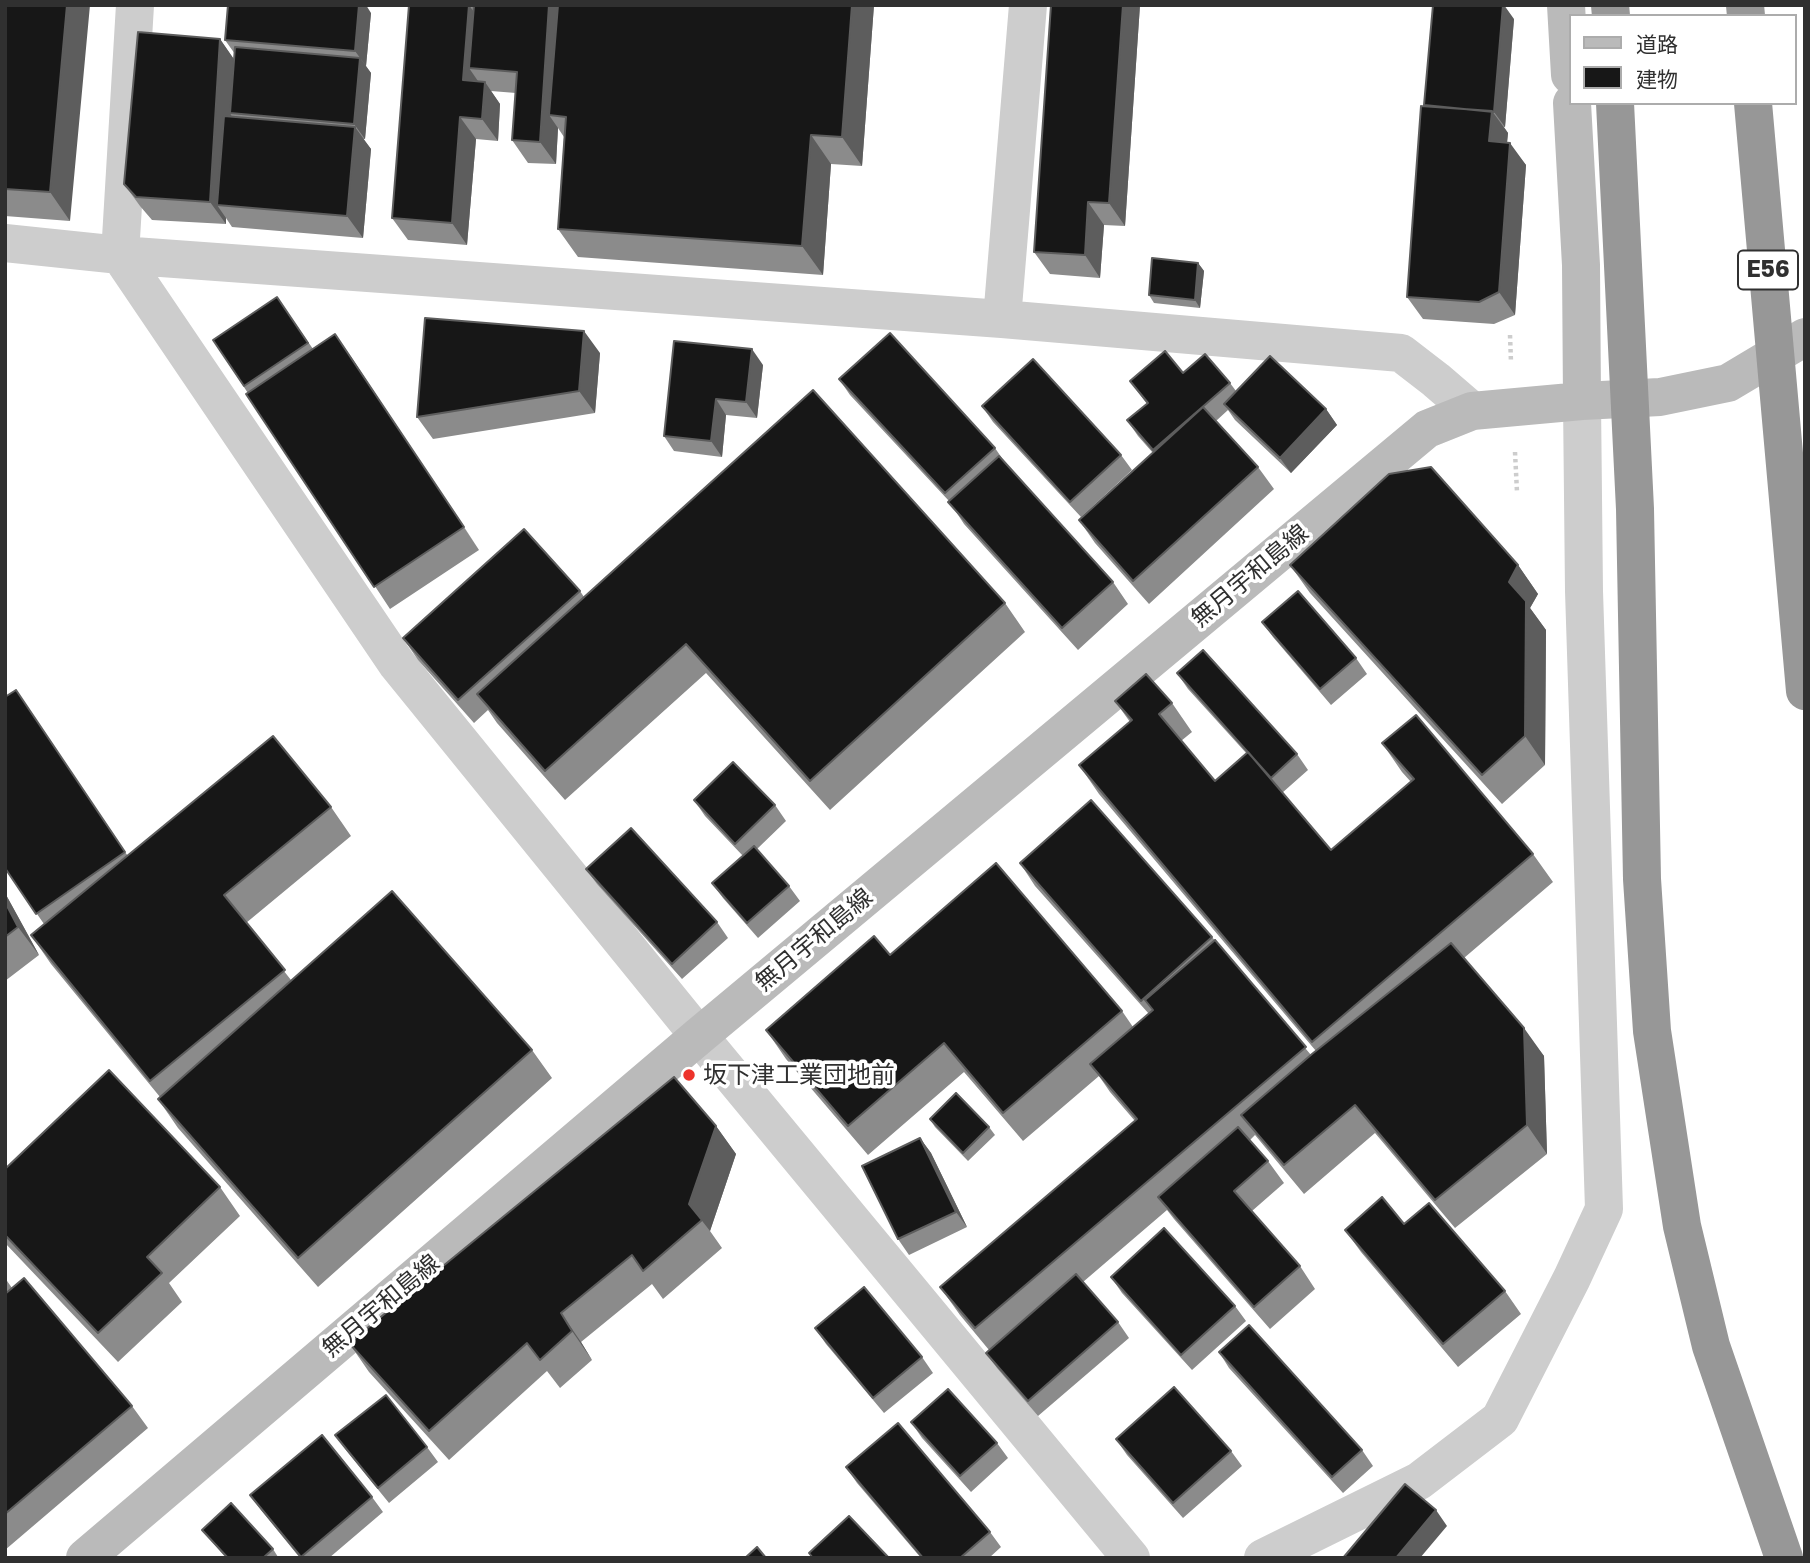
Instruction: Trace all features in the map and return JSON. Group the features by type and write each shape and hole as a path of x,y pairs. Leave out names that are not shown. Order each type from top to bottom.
{"highway":[{"path":"1615,105 1635,509 1642,879 1652,1031 1682,1226 1711,1346 1784,1558"},
{"name":"E56","path":"1753,105 1805,691"}],"main road":[{"path":"1566,5 1568,40"},
{"path":"1572,105 1581,265 1582,401"},
{"name":"無月宇和島線","path":"85,1558 699,1036 1427,429 1472,411 1660,397 1728,383 1805,337"}],"street":[{"path":"135,5 120,255 397,664 699,1036 1131,1558"},
{"path":"1002,320 1028,5"},
{"path":"5,243 120,255 1002,320 1401,353 1472,411"},
{"path":"1262,1558 1419,1481 1500,1419 1604,1209 1584,604 1582,401"}],"building":[{"path":"5,5 67,5 50,192 5,189"},
{"path":"228,5 359,5 355,51 225,40"},
{"path":"409,5 469,5 463,80 485,82 482,119 460,117 452,223 392,218"},
{"path":"474,5 549,5 540,142 512,140 517,72 469,68"},
{"path":"558,5 852,5 842,137 811,135 802,246 558,229 566,117 549,115"},
{"path":"1051,5 1123,5 1109,203 1088,202 1085,255 1034,252"},
{"path":"1433,5 1503,5 1494,112 1424,105"},
{"path":"138,32 220,39 210,202 136,197 124,184"},
{"path":"235,47 360,58 354,124 230,113"},
{"path":"1421,106 1492,111 1489,141 1510,143 1499,292 1479,302 1407,297"},
{"path":"224,116 355,127 347,216 217,205"},
{"path":"1152,258 1198,263 1195,300 1149,295"},
{"path":"277,297 308,343 244,386 213,340"},
{"path":"425,318 584,331 579,391 417,417"},
{"path":"890,333 995,448 945,493 839,379"},
{"path":"335,334 464,527 374,587 246,394"},
{"path":"674,341 752,349 746,402 716,399 711,441 664,436"},
{"path":"1165,351 1183,373 1205,354 1230,383 1153,450 1127,420 1148,403 1130,381"},
{"path":"1270,356 1326,409 1280,458 1224,404"},
{"path":"1033,359 1121,455 1070,502 982,406"},
{"path":"813,390 1005,603 810,781 686,644 545,771 477,694"},
{"path":"1203,407 1258,467 1133,581 1079,520"},
{"path":"999,456 1113,582 1062,628 948,502"},
{"path":"1431,467 1518,565 1509,582 1526,601 1525,736 1482,775 1290,565 1389,474"},
{"path":"524,529 580,591 458,700 403,638"},
{"path":"1298,591 1356,658 1320,689 1262,622"},
{"path":"1203,650 1297,754 1271,778 1177,673"},
{"path":"1146,674 1172,703 1159,714 1215,781 1248,752 1331,850 1414,779 1382,743 1416,715 1533,854 1312,1042 1079,765 1132,720 1115,701"},
{"path":"16,690 125,852 36,914 5,868 5,697"},
{"path":"273,736 331,807 224,895 285,970 150,1081 31,935"},
{"path":"733,762 775,805 735,844 694,800"},
{"path":"1091,800 1212,937 1141,1001 1020,863"},
{"path":"631,828 717,922 672,964 586,869"},
{"path":"754,846 789,886 747,923 712,883"},
{"path":"996,863 1122,1011 1003,1113 944,1043 848,1126 766,1030 874,936 890,955"},
{"path":"392,891 532,1050 298,1258 158,1099"},
{"path":"5,902 18,927 5,937"},
{"path":"1215,940 1306,1047 975,1328 940,1287 1137,1119 1090,1064 1153,1010 1145,1000"},
{"path":"1451,943 1524,1028 1527,1125 1435,1200 1355,1105 1284,1165 1241,1115 1312,1054"},
{"path":"109,1070 220,1187 147,1257 162,1273 98,1333 5,1235 5,1169"},
{"path":"674,1077 716,1126 689,1204 702,1220 643,1271 632,1255 561,1313 572,1331 540,1360 527,1343 429,1431 349,1343"},
{"path":"956,1093 989,1127 963,1153 930,1119"},
{"path":"1238,1127 1268,1161 1234,1191 1300,1266 1254,1307 1158,1197"},
{"path":"920,1138 956,1212 898,1239 862,1166"},
{"path":"1382,1197 1404,1224 1429,1203 1505,1291 1443,1344 1345,1230"},
{"path":"1164,1228 1235,1306 1181,1355 1111,1277"},
{"path":"1076,1274 1118,1322 1028,1401 986,1353"},
{"path":"24,1278 132,1406 5,1514 5,1294"},
{"path":"864,1287 922,1357 873,1398 815,1328"},
{"path":"1249,1325 1362,1450 1332,1477 1219,1352"},
{"path":"1174,1387 1231,1451 1173,1503 1116,1439"},
{"path":"948,1389 997,1443 960,1476 911,1422"},
{"path":"386,1395 427,1447 378,1488 335,1435"},
{"path":"898,1423 990,1532 960,1558 923,1558 846,1467"},
{"path":"322,1435 372,1497 301,1557 250,1495"},
{"path":"1405,1484 1436,1510 1396,1558 1343,1558"},
{"path":"231,1503 273,1549 263,1558 228,1558 202,1530"},
{"path":"849,1516 889,1558 813,1558 809,1553"},
{"path":"757,1547 766,1558 745,1558"}],"place":[{"name":"坂下津工業団地前","path":"689,1075"}]}
